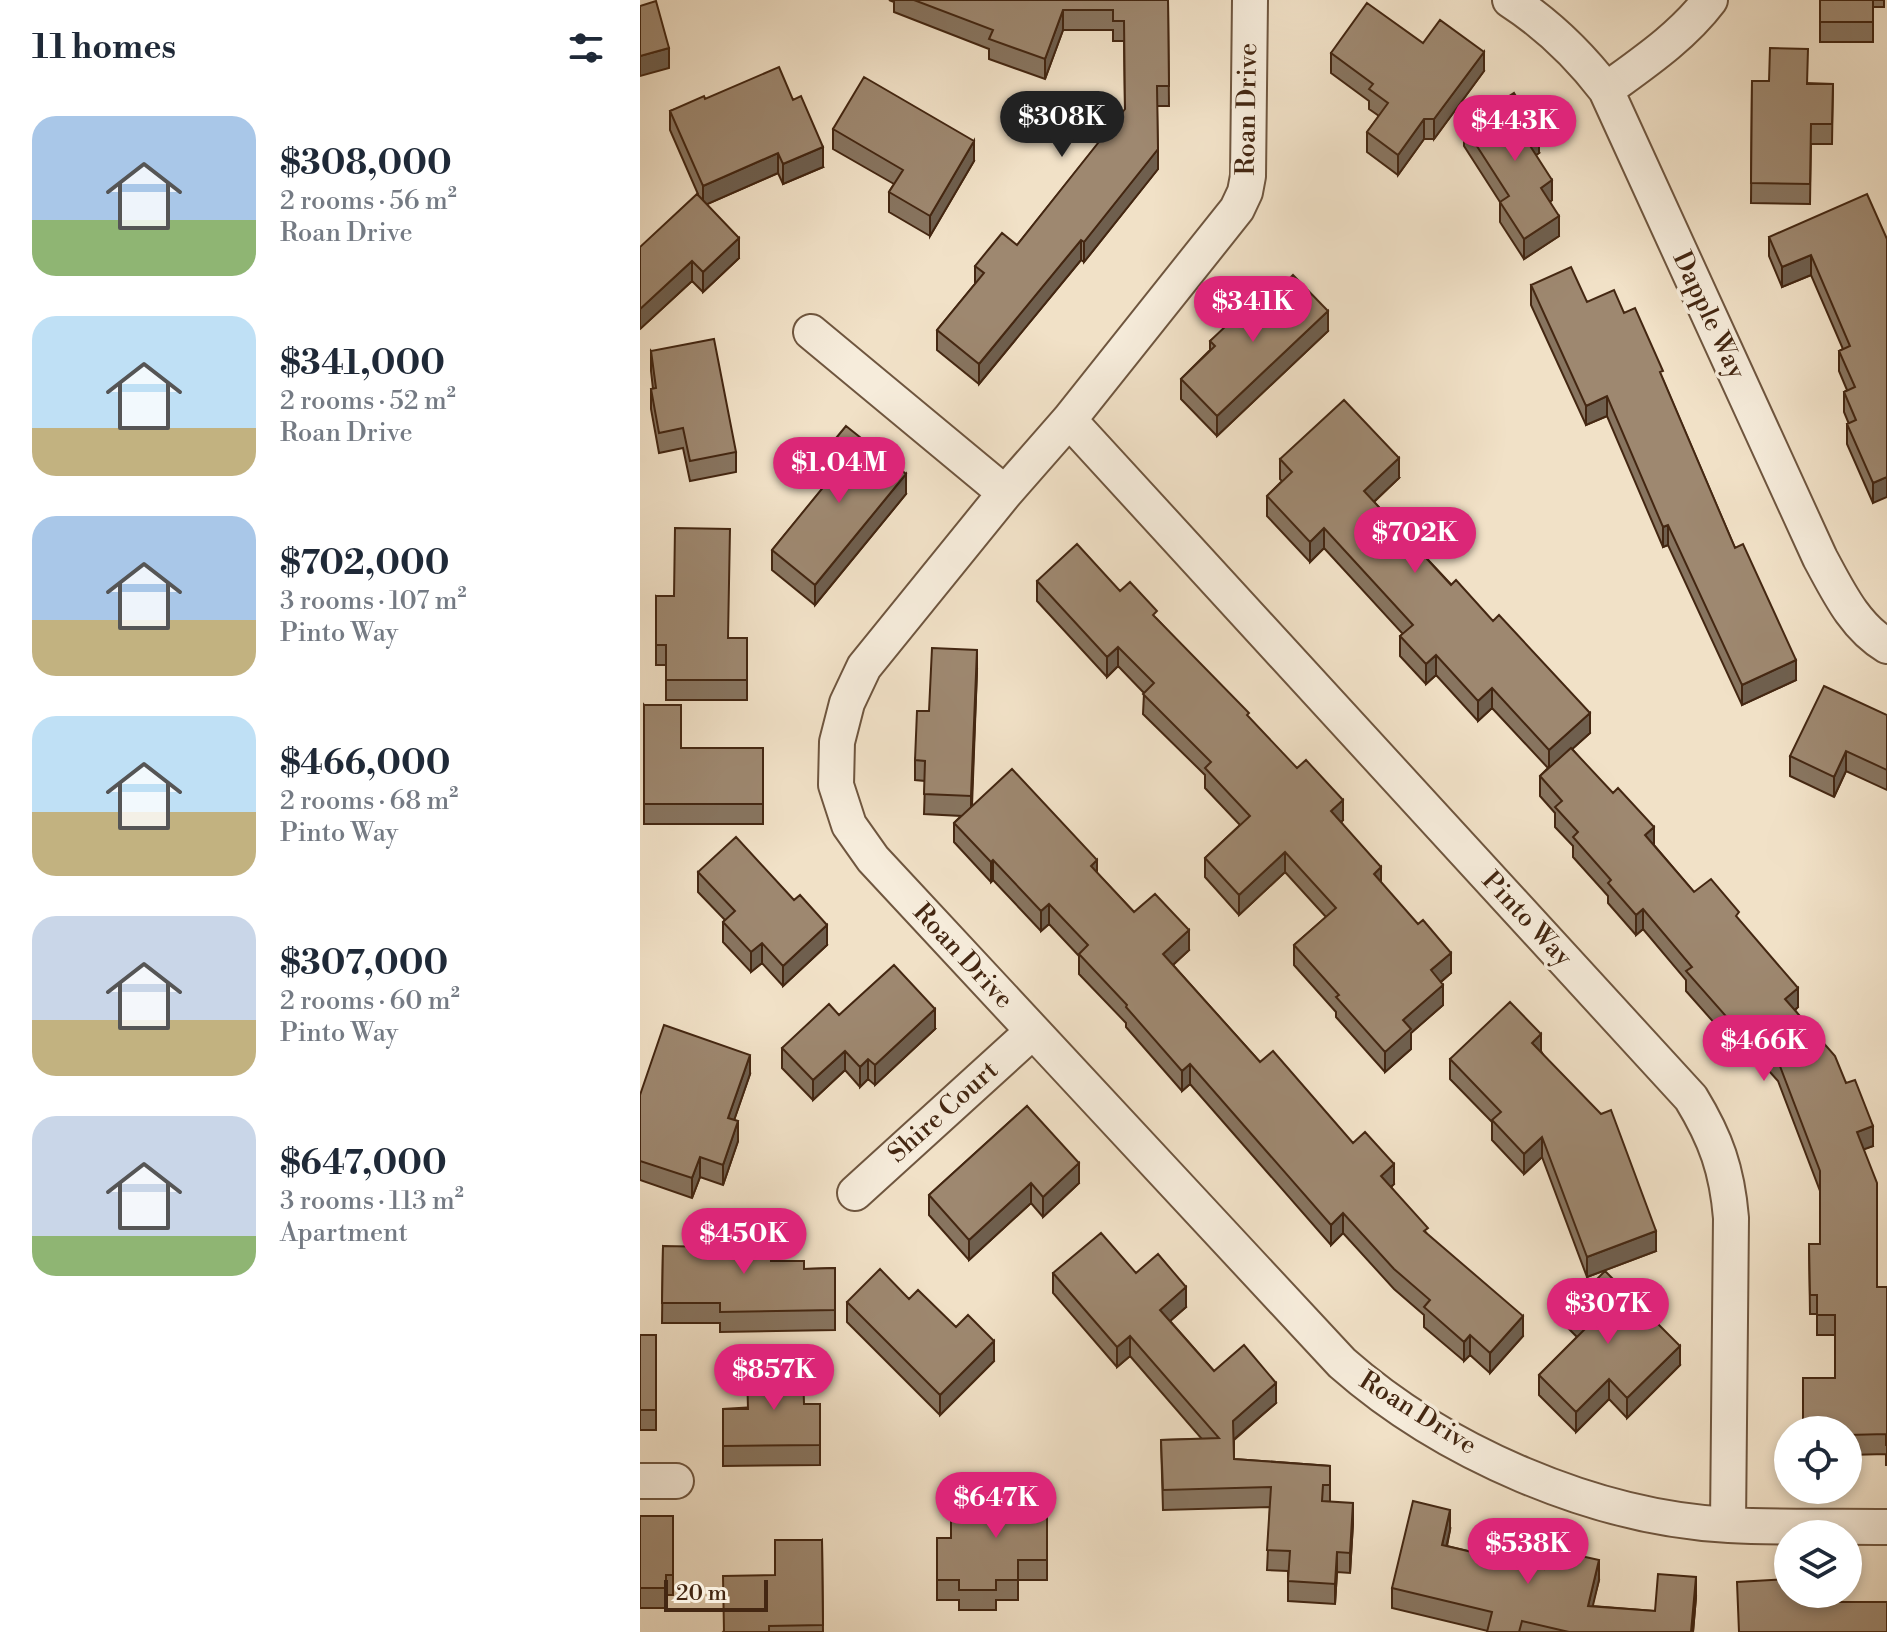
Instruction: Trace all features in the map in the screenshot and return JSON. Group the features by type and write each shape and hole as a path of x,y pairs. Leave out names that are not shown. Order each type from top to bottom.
{"street":[{"name":"Roan Drive","path":"1250,0 1248,176 1237,209 1069,420 1005,493 864,667 847,703 837,742 835,764 841,806 860,843 1032,1032 1331,1352 1367,1386 1459,1443 1511,1469 1553,1486 1648,1515 1728,1525 1887,1527"},
{"name":"Dapple Way","path":"1510,0 1556,35 1606,90 1820,558 1850,610 1863,627 1887,646"},
{"path":"1606,90 1676,37 1710,0"},
{"path":"811,332 1005,493"},
{"name":"Pinto Way","path":"1069,420 1691,1098 1707,1124 1725,1168 1731,1218 1728,1525"},
{"name":"Shire Court","path":"855,1193 1032,1032"},
{"path":"640,1481 676,1481"}],"building":[{"path":"914,0 1168,0 1169,86 1157,86 1158,149 1084,242 1081,240 979,364 937,330 984,273 975,266 1002,233 1017,245 1125,109 1124,21 1113,21 1113,10 1063,10 1045,59 989,39 993,30"},
{"path":"1820,0 1873,0 1873,22 1820,22"},
{"path":"656,1 669,48 640,56 640,6"},
{"path":"1367,3 1423,43 1440,20 1484,52 1434,119 1424,119 1398,155 1367,132 1388,103 1369,89 1373,84 1331,53"},
{"path":"1770,48 1808,49 1807,84 1833,84 1832,124 1811,124 1810,184 1751,183 1752,81 1769,81"},
{"path":"779,67 793,100 801,96 823,147 783,164 778,153 703,186 670,111"},
{"path":"864,77 974,141 930,216 889,192 903,170 833,129"},
{"path":"1514,93 1539,133 1527,141 1552,180 1541,188 1559,216 1524,239 1500,202 1509,196 1464,126"},
{"path":"697,194 739,238 703,272 692,261 640,309 640,247"},
{"path":"1867,194 1887,239 1887,477 1873,483 1847,424 1856,420 1844,392 1855,387 1839,351 1850,346 1811,255 1782,267 1769,237"},
{"path":"1571,267 1587,302 1614,290 1624,313 1635,308 1735,548 1743,544 1796,660 1742,685 1668,525 1663,527 1607,396 1586,406 1531,285"},
{"path":"1293,275 1328,311 1217,416 1181,379 1215,346 1210,341 1264,290 1271,297"},
{"path":"714,339 736,452 690,461 683,428 659,433 651,389 656,388 651,351"},
{"path":"1344,400 1399,458 1364,491 1451,585 1456,580 1493,621 1499,615 1590,713 1549,750 1492,688 1478,701 1436,655 1426,664 1400,636 1413,625 1324,528 1310,542 1267,496 1292,472 1280,459"},
{"path":"846,426 906,474 815,585 772,550 834,474 818,460"},
{"path":"675,528 730,529 728,638 747,638 747,680 666,680 666,645 656,645 656,596 674,596"},
{"path":"1077,544 1120,591 1130,582 1157,611 1153,615 1249,713 1247,715 1297,768 1306,760 1343,800 1331,811 1381,867 1374,874 1418,924 1423,920 1451,953 1431,970 1443,985 1403,1020 1411,1029 1385,1052 1294,945 1336,908 1285,852 1239,895 1205,858 1250,816 1205,768 1211,762 1143,694 1154,683 1118,647 1107,657 1037,581"},
{"path":"932,648 977,650 971,796 924,794 925,761 915,760 917,711 929,711"},
{"path":"1824,686 1887,715 1887,770 1846,751 1834,777 1790,756"},
{"path":"644,705 681,705 681,748 763,748 763,804 644,804"},
{"path":"1571,748 1613,793 1618,788 1654,827 1645,835 1694,892 1711,879 1739,912 1736,916 1798,988 1785,999 1835,1056 1846,1083 1855,1080 1873,1126 1857,1132 1877,1183 1877,1287 1887,1287 1887,1445 1886,1434 1862,1435 1862,1416 1803,1416 1803,1378 1835,1378 1835,1315 1817,1315 1817,1295 1810,1295 1809,1244 1820,1244 1820,1171 1778,1061 1754,1034 1747,1040 1686,971 1692,967 1643,909 1636,915 1608,883 1611,880 1573,837 1578,832 1555,807 1562,801 1540,776"},
{"path":"1012,769 1097,860 1091,866 1134,912 1155,894 1189,930 1163,954 1260,1062 1273,1051 1353,1143 1365,1132 1394,1164 1381,1176 1428,1228 1424,1231 1523,1316 1490,1353 1470,1335 1464,1342 1424,1307 1430,1300 1394,1269 1343,1213 1331,1225 1190,1064 1182,1071 1079,954 1088,945 1049,904 1041,911 954,823"},
{"path":"736,837 794,900 800,895 827,925 783,966 762,943 751,952 723,922 735,911 698,872"},
{"path":"894,965 935,1009 875,1065 868,1059 860,1067 845,1051 813,1080 782,1048 829,1004 839,1015"},
{"path":"1510,1002 1541,1034 1532,1043 1601,1114 1611,1110 1656,1231 1587,1257 1542,1137 1524,1154 1492,1120 1501,1112 1450,1059"},
{"path":"664,1025 750,1055 728,1118 738,1121 723,1165 700,1157 692,1178 640,1161 640,1095"},
{"path":"1027,1106 1079,1163 1043,1197 1031,1183 969,1240 929,1195"},
{"path":"770,1228 771,1261 804,1261 804,1269 835,1268 835,1310 720,1312 720,1303 662,1303 663,1246 719,1247 718,1229"},
{"path":"1101,1233 1136,1273 1158,1254 1186,1287 1160,1310 1214,1371 1244,1345 1276,1383 1233,1421 1234,1459 1330,1466 1330,1485 1323,1485 1322,1501 1353,1503 1350,1553 1337,1552 1335,1584 1288,1581 1290,1551 1267,1550 1271,1487 1163,1490 1161,1440 1219,1438 1130,1336 1117,1347 1053,1273"},
{"path":"880,1269 909,1299 918,1290 956,1327 968,1315 994,1341 940,1395 847,1302"},
{"path":"1605,1271 1680,1346 1627,1398 1609,1379 1576,1412 1539,1375 1587,1327 1568,1308"},
{"path":"640,1335 656,1335 656,1410 640,1410"},
{"path":"803,1368 804,1404 820,1404 820,1445 723,1446 723,1409 748,1409 747,1369"},
{"path":"998,1486 1047,1486 1047,1560 1018,1560 1018,1580 996,1580 996,1590 959,1590 959,1580 937,1580 937,1538 951,1538 951,1515 998,1515"},
{"path":"1413,1501 1450,1510 1442,1545 1544,1569 1549,1549 1599,1560 1588,1606 1655,1611 1658,1574 1696,1577 1691,1632 1569,1632 1522,1621 1519,1632 1487,1632 1492,1612 1392,1588"},
{"path":"640,1516 673,1516 673,1575 666,1575 666,1588 640,1588"},
{"path":"775,1540 822,1540 823,1625 769,1626 769,1632 724,1632 723,1576 775,1575"},
{"path":"1774,1580 1774,1608 1862,1608 1862,1602 1887,1602 1887,1632 1739,1632 1737,1582"}]}
